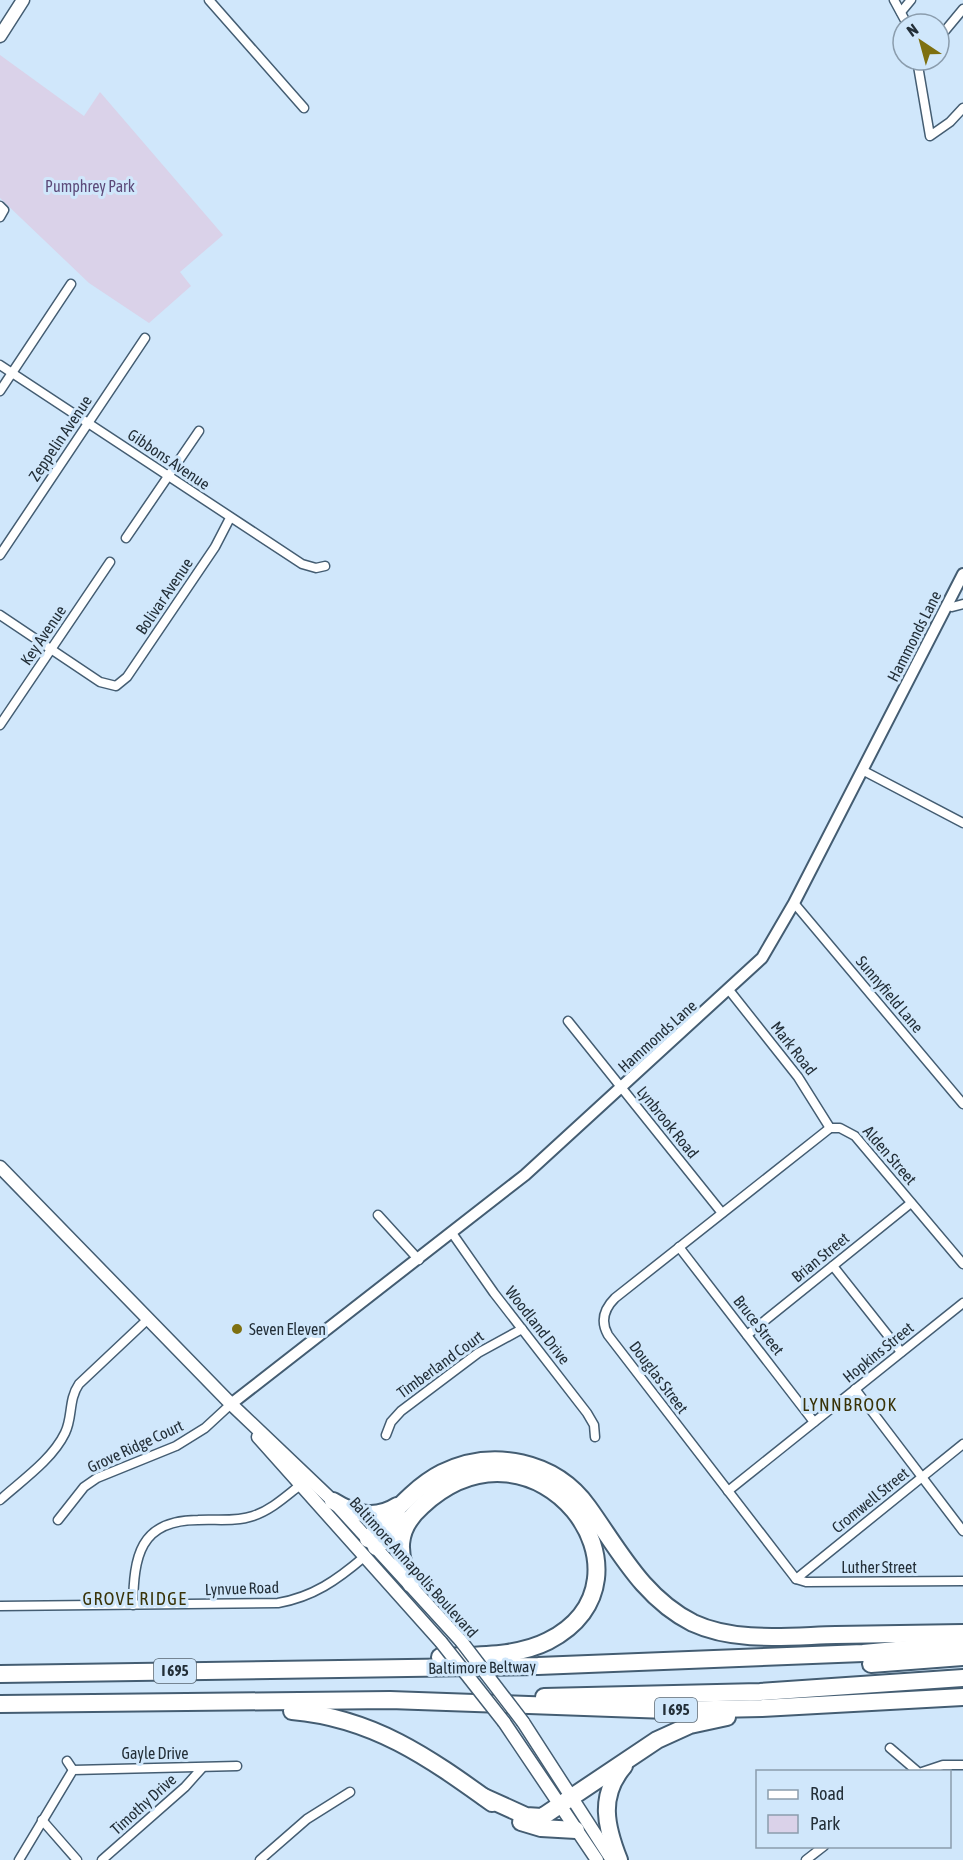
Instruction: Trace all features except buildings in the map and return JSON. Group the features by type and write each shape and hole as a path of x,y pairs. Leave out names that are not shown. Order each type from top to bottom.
{"highway":[{"path":"369,1548 441,1474 483,1461 516,1462 558,1477 578,1495 651,1594 664,1605 695,1623 727,1634 757,1636 963,1633"},
{"path":"333,1501 349,1511 369,1515 416,1502 467,1478 498,1473 530,1478 559,1494 578,1515 592,1539 596,1565 595,1579 587,1604 580,1616 548,1642 513,1651 434,1658 400,1668"},
{"path":"411,1584 399,1551 416,1502"},
{"name":"Baltimore Beltway","path":"0,1674 538,1666 863,1653 963,1644"},
{"path":"538,1666 663,1672 864,1664 963,1657"},
{"path":"390,1700 760,1692 963,1678"},
{"name":"Baltimore Beltway","path":"0,1704 390,1700 667,1710 870,1703 963,1697"},
{"path":"211,1703 310,1712 368,1727 397,1740 514,1819 527,1825 576,1830"},
{"path":"484,1797 516,1813 536,1818 567,1801 633,1755 676,1730 706,1721 870,1703"},
{"path":"619,1860 607,1828 607,1800 618,1773 633,1755"}],"main road":[{"path":"0,36 23,0"},
{"name":"Baltimore Annapolis Boulevard","path":"0,1167 231,1404 333,1501 612,1860"},
{"name":"Baltimore Annapolis Boulevard","path":"231,1404 299,1486 411,1584 461,1641 523,1722 567,1801 576,1830 597,1860"}],"street":[{"path":"209,0 304,108"},
{"path":"894,0 901,12 911,0"},
{"path":"951,24 963,9"},
{"path":"921,72 930,136 963,108"},
{"path":"0,391 71,284"},
{"name":"Zeppelin Avenue","path":"0,555 145,338"},
{"name":"Gibbons Avenue","path":"0,365 302,564 316,568 325,566"},
{"path":"126,538 199,430"},
{"name":"Bolivar Avenue","path":"51,649 100,682 116,686 127,677 215,547 230,518"},
{"name":"Key Avenue","path":"0,725 110,562"},
{"name":"Hammonds Lane","path":"231,1404 419,1260 525,1175 762,958 794,903 963,574"},
{"path":"947,605 952,608 963,604"},
{"path":"0,615 51,649"},
{"path":"862,770 963,823"},
{"name":"Sunnyfield Lane","path":"794,903 961,1098"},
{"name":"Mark Road","path":"729,990 798,1077 830,1128"},
{"name":"Lynbrook Road","path":"568,1021 722,1213"},
{"path":"722,1213 830,1128"},
{"name":"Alden Street","path":"830,1128 840,1128 855,1136 963,1264"},
{"name":"Brian Street","path":"747,1335 911,1203"},
{"name":"Douglas Street","path":"722,1213 608,1305 603,1320 604,1329 796,1579"},
{"path":"378,1215 419,1260"},
{"name":"Woodland Drive","path":"452,1233 522,1329 588,1413 594,1425 595,1437"},
{"name":"Bruce Street","path":"679,1247 814,1422"},
{"path":"833,1266 901,1352"},
{"name":"Hopkins Street","path":"728,1491 963,1303"},
{"path":"0,1500 57,1445 65,1433 71,1398 79,1384 148,1319"},
{"name":"Timberland Court","path":"386,1435 391,1422 401,1411 478,1353 522,1329"},
{"path":"855,1389 963,1531"},
{"name":"Grove Ridge Court","path":"58,1520 78,1493 97,1478 176,1446 205,1428 231,1404"},
{"name":"Cromwell Street","path":"796,1579 963,1444"},
{"path":"133,1605 137,1555 142,1545 160,1528 190,1520 252,1517 276,1505 299,1486"},
{"name":"Lynvue Road","path":"0,1606 278,1603 295,1600 324,1588 369,1548"},
{"name":"Luther Street","path":"796,1579 806,1582 963,1581"},
{"path":"890,1748 918,1770"},
{"path":"19,1860 73,1770 67,1761"},
{"path":"927,1770 943,1765 963,1765"},
{"name":"Gayle Drive","path":"73,1770 237,1766"},
{"name":"Timothy Drive","path":"102,1860 185,1787 202,1768"},
{"path":"260,1860 307,1819 350,1792"},
{"path":"42,1821 77,1860"},
{"path":"806,1860 821,1848"}],"green space":[{"name":"Pumphrey Park","path":"0,55 84,116 100,92 223,235 180,272 191,286 149,323 89,283 0,198"}],"place":[{"name":"Seven Eleven","path":"237,1329"}],"district":[{"name":"LYNNBROOK","path":"850,1405"},
{"name":"GROVE RIDGE","path":"135,1599"}]}
